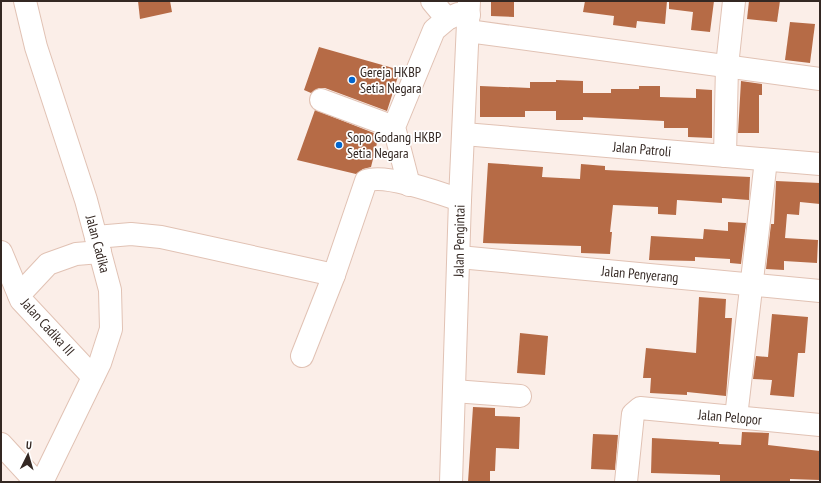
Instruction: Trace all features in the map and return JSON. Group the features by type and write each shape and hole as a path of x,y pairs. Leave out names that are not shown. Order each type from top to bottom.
{"street":[{"name":"Jalan Cadika","path":"25,1 36,47 86,200 110,290 111,329 100,363 42,482"},
{"path":"432,1 447,19"},
{"path":"725,156 727,66 734,1"},
{"path":"409,185 394,127 434,30 447,19 458,14 727,66 820,80"},
{"name":"Jalan Pengintai","path":"451,482 460,200 469,15"},
{"path":"320,100 394,127"},
{"name":"Jalan Patroli","path":"464,134 820,164"},
{"path":"736,417 766,160"},
{"path":"302,356 334,275 366,181 375,179 409,185 460,200"},
{"path":"19,295 48,264 98,244 131,234 161,237 334,275"},
{"name":"Jalan Cadika III","path":"1,252 21,300 93,376"},
{"name":"Jalan Penyerang","path":"459,257 820,291"},
{"path":"454,391 520,396"},
{"name":"Jalan Pelopor","path":"626,482 632,414 640,408 820,425"},
{"path":"1,444 36,482"}],"building":[{"path":"138,1 170,1 172,12 140,19"},
{"path":"491,1 514,1 514,17 491,16"},
{"path":"585,1 667,1 665,24 637,21 636,28 613,25 614,16 583,12"},
{"path":"669,1 714,1 710,32 691,30 693,12 669,9"},
{"path":"749,1 780,1 777,22 747,19"},
{"path":"790,22 815,24 810,63 785,60"},
{"name":"Gereja HKBP Setia Negara","path":"319,47 400,70 387,111 325,88 319,88 311,93 304,90"},
{"path":"556,80 583,81 583,93 611,93 611,89 639,89 639,86 660,86 660,97 696,98 696,89 712,90 712,138 688,137 688,128 664,128 664,121 583,117 583,120 556,120 556,111 525,111 525,117 480,117 480,86 530,88 530,82 556,82"},
{"path":"741,81 762,84 762,95 759,95 759,133 738,133"},
{"name":"Sopo Godang HKBP Setia Negara","path":"315,110 379,135 371,167 363,169 356,174 297,160"},
{"path":"488,163 543,167 542,177 580,179 581,164 605,166 605,170 750,177 749,200 722,198 722,203 677,200 676,215 658,214 658,207 613,205 610,232 612,232 610,254 581,253 581,246 483,243"},
{"path":"776,181 820,183 820,204 800,202 799,215 787,214 785,238 818,240 817,263 784,261 784,270 766,269 771,224 774,224"},
{"path":"728,222 746,223 741,264 730,263 730,259 695,257 695,261 649,260 651,236 703,239 704,229 728,231"},
{"path":"699,297 726,299 725,318 732,318 726,396 687,392 687,395 650,393 651,378 643,378 646,348 696,353"},
{"path":"772,314 808,317 805,353 798,353 794,397 770,395 772,380 753,379 756,356 768,357"},
{"path":"520,333 548,336 545,375 517,373"},
{"path":"473,407 495,408 495,416 520,417 519,449 496,448 495,471 490,471 490,482 468,482"},
{"path":"742,432 769,433 768,445 820,451 820,480 790,479 790,482 720,482 720,475 651,473 652,438 719,442 719,444 741,445"},
{"path":"593,434 618,435 615,470 591,469"}],"place":[{"name":"Gereja HKBP Setia Negara","path":"352,80"},
{"name":"Sopo Godang HKBP Setia Negara","path":"339,145"}]}
